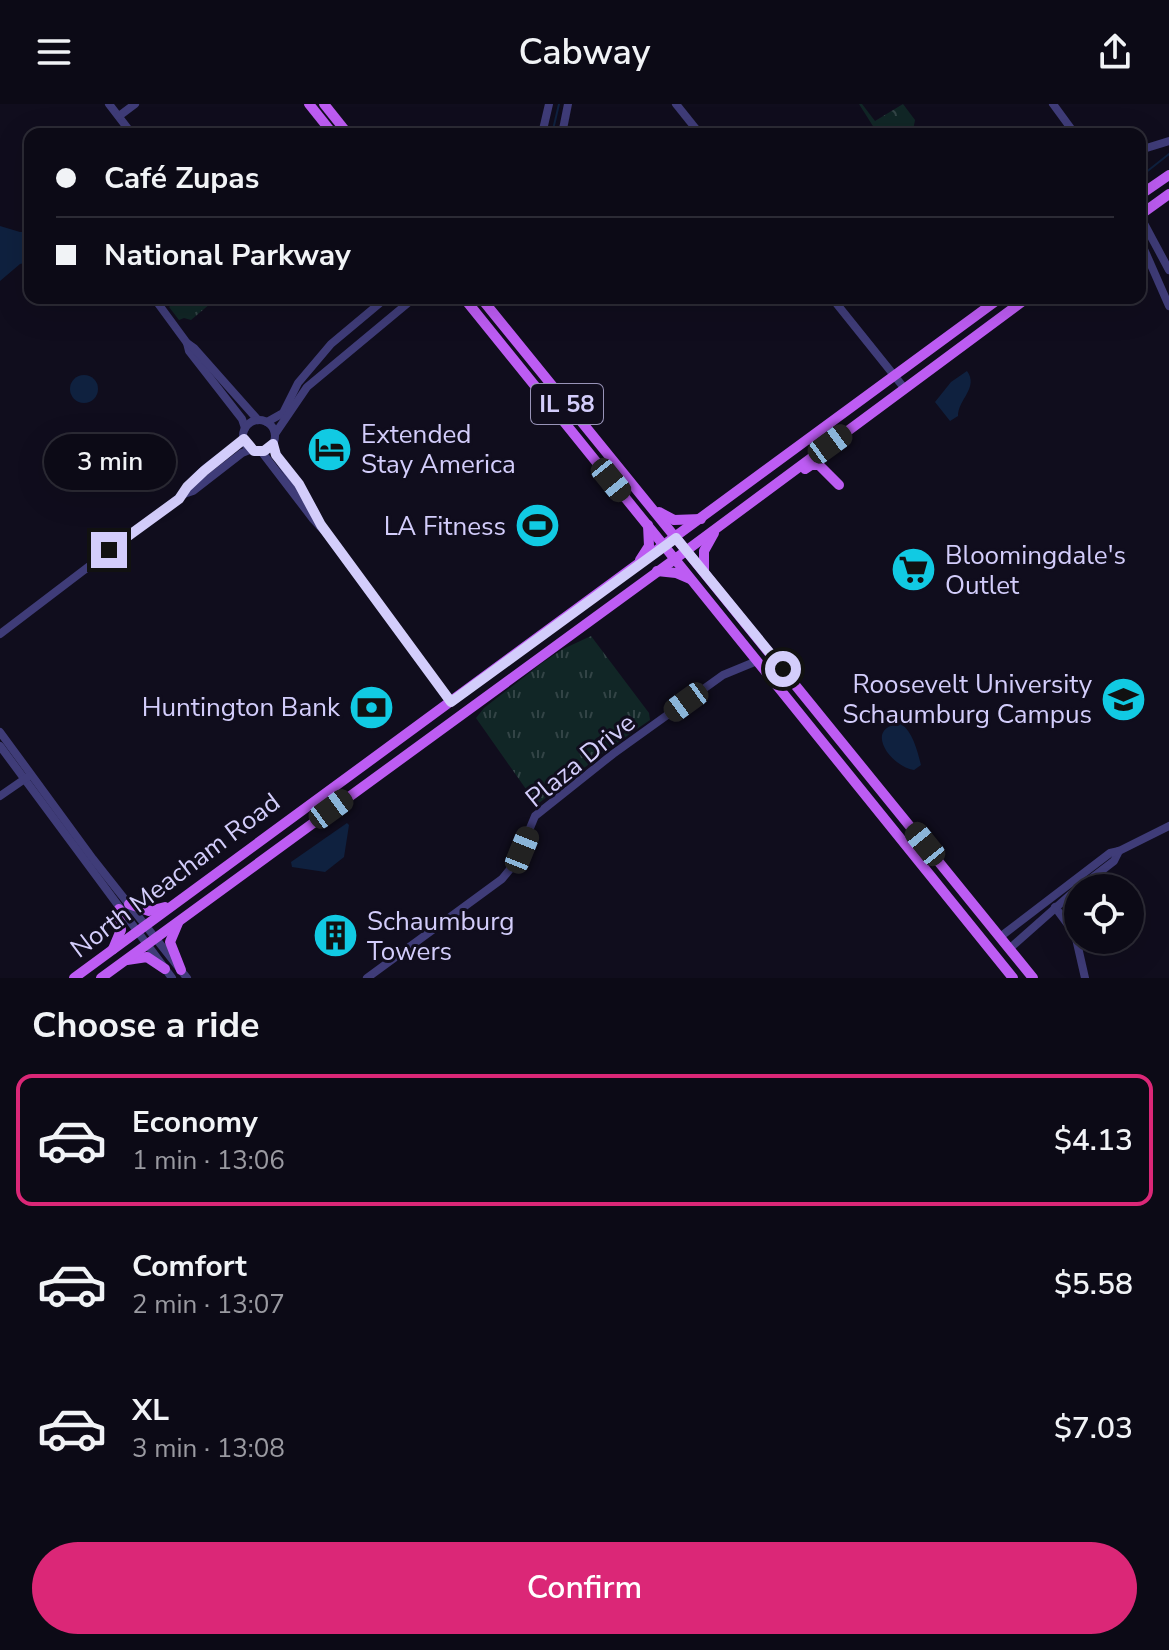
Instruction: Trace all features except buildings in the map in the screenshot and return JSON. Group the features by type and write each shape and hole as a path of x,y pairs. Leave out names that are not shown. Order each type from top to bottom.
{"main road":[{"path":"309,104 328,128"},
{"path":"324,104 343,128"},
{"path":"1146,191 1169,175"},
{"path":"1146,211 1169,194"},
{"name":"IL 58","path":"469,304 1013,978"},
{"name":"IL 58","path":"486,304 1033,978"},
{"name":"North Meacham Road","path":"74,978 992,304"},
{"name":"North Meacham Road","path":"101,978 718,528 1019,304"},
{"path":"760,496 770,494 815,464 839,485 826,464 830,444"},
{"path":"644,499 674,520 703,519"},
{"path":"633,569 649,546 648,525"},
{"path":"704,572 705,547 718,528"},
{"path":"657,571 676,573 691,579"},
{"path":"113,950 121,930 124,906 149,911 171,905"},
{"path":"180,919 170,942 184,974"},
{"path":"125,960 147,957 168,974"}],"street":[{"path":"109,104 128,128"},
{"path":"119,116 135,104"},
{"path":"543,128 549,104"},
{"path":"563,128 568,104"},
{"path":"676,104 695,128"},
{"path":"1053,104 1071,128"},
{"path":"1146,148 1169,141"},
{"path":"1146,226 1169,270"},
{"path":"1146,254 1169,306"},
{"path":"158,304 187,343 262,421 274,439 276,455 299,484 321,525 451,702"},
{"path":"245,428 283,413 298,383 331,344 379,304"},
{"path":"0,634 184,494 193,491 242,453 256,450 274,439 308,386 407,304"},
{"path":"837,304 905,389"},
{"path":"184,494 204,471 244,439 245,428 242,419 189,351 187,343"},
{"path":"244,439 321,525"},
{"name":"Plaza Drive","path":"367,978 511,870 535,816 723,675 746,649"},
{"name":"Plaza Drive","path":"723,675 757,661"},
{"path":"0,732 28,777 124,906 184,974"},
{"path":"0,746 28,777"},
{"path":"0,796 28,777"},
{"path":"1009,949 1042,922 1052,903 1110,853 1169,826"},
{"path":"1097,874 1114,861 1119,851"},
{"path":"1000,937 1064,896"},
{"path":"1052,903 1075,934 1085,978"},
{"path":"151,940 168,974"}],"green space":[{"path":"859,104 875,121 903,104 915,120 913,128 874,128"},
{"path":"172,304 210,304 191,320 179,320 169,307"},
{"path":"591,636 649,713 650,720 539,803 535,802 476,718 484,708 542,663"}],"water":[{"path":"0,226 24,232 24,263 0,281"},
{"path":"967,371 971,383 958,416 950,421 935,402 951,382"},
{"path":"84,375 94,379 98,389 94,399 84,403 74,399 70,389 74,379"},
{"path":"901,724 912,737 918,753 921,765 914,770 896,761 884,746 883,731"},
{"path":"347,823 344,857 325,872 292,867 291,862"}],"waterway":[{"path":"553,128 559,104"},
{"path":"1146,172 1169,154"}],"place":[{"name":"Extended Stay America","path":"330,449"},
{"name":"LA Fitness","path":"537,526"},
{"name":"Bloomingdale's Outlet","path":"914,570"},
{"name":"Roosevelt University Schaumburg Campus","path":"1123,699"},
{"name":"Huntington Bank","path":"371,707"},
{"name":"Schaumburg Towers","path":"336,936"}],"route":[{"path":"109,550 179,499 204,471 244,439 249,448 259,452 273,444 276,455 299,484 321,525 451,702 676,538 783,669"}]}
